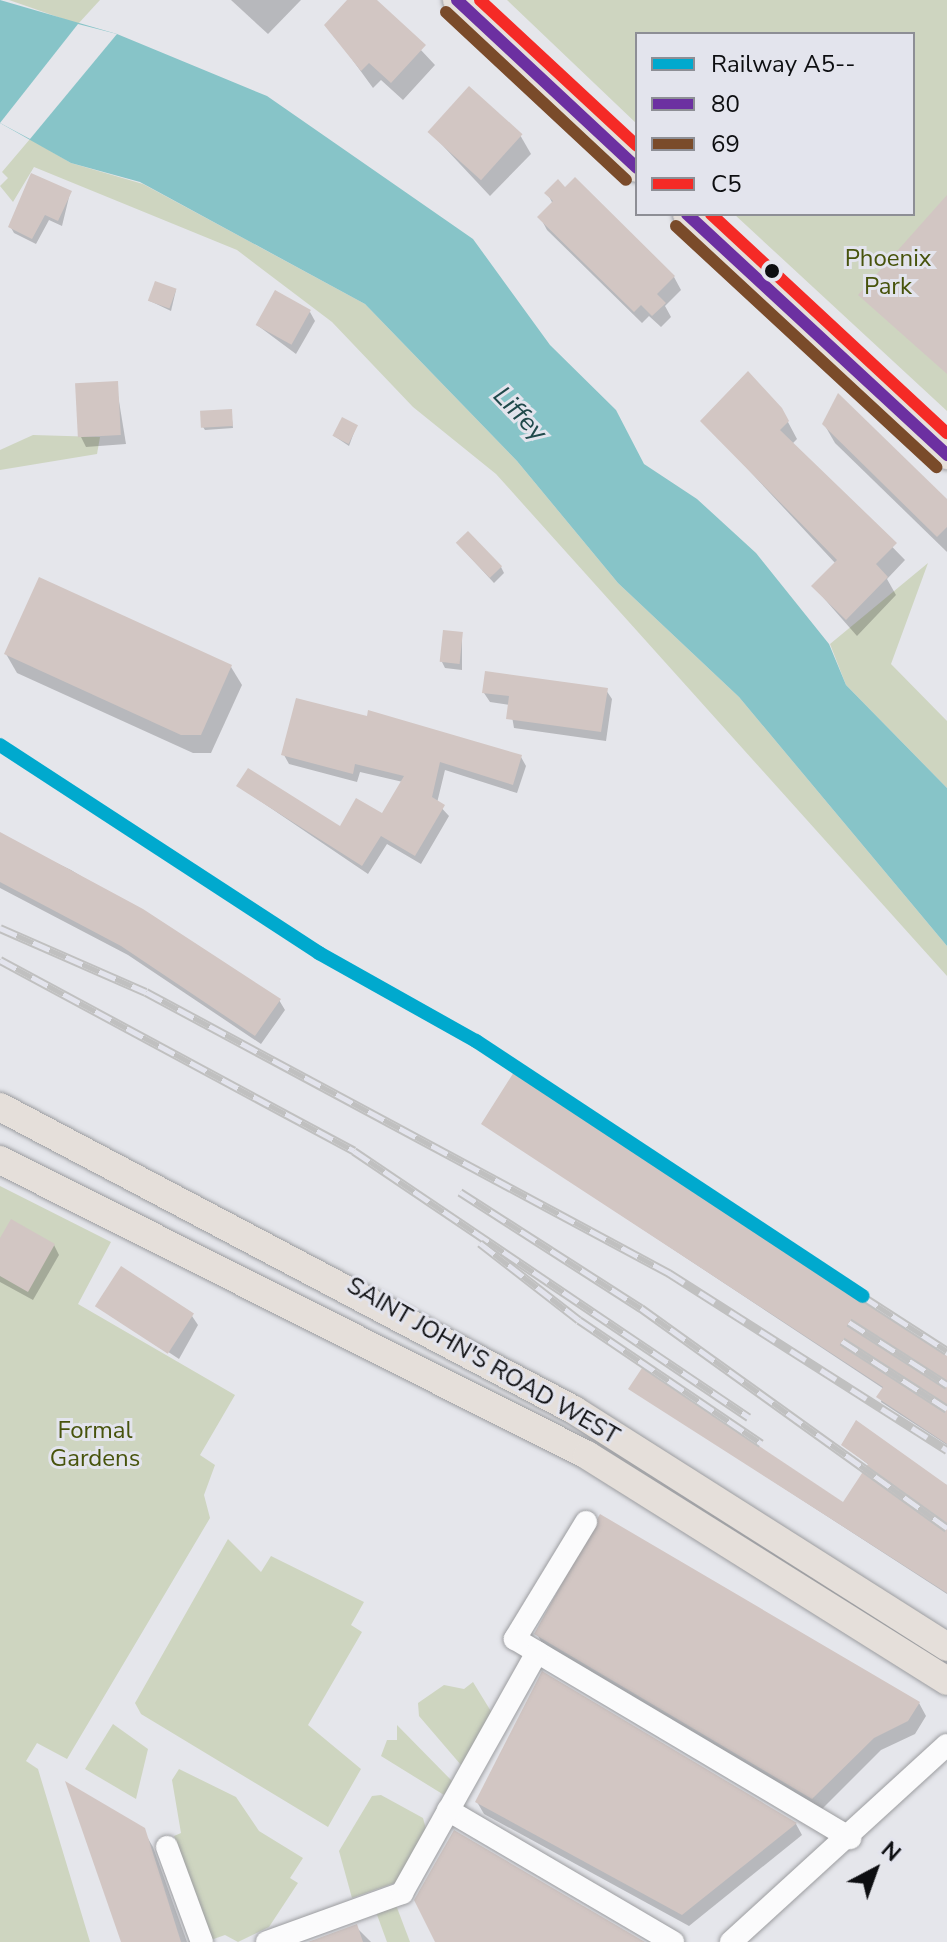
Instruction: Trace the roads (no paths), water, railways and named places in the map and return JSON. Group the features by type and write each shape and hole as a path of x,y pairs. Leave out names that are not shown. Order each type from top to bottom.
{"main road":[{"path":"457,0 635,166"},
{"path":"689,216 947,455"},
{"name":"SAINT JOHN'S ROAD WEST","path":"0,1107 547,1394 947,1647"},
{"name":"SAINT JOHN'S ROAD WEST","path":"0,1160 587,1455 947,1681"}],"street":[{"path":"586,1522 515,1639 850,1838"},
{"path":"267,1942 402,1893 537,1652"},
{"path":"731,1942 850,1838 947,1745"},
{"path":"448,1810 673,1942"},
{"path":"167,1847 202,1942"}],"water":[{"name":"Liffey","path":"0,0 117,34 267,96 473,239 550,345 616,410 644,464 697,499 756,553 829,644 846,685 947,788 947,946 739,697 618,583 517,461 365,304 140,182 71,163 0,123"}],"railway":[{"path":"0,928 146,992 669,1273 947,1450"},
{"path":"0,960 354,1151 749,1417"},
{"path":"460,1192 641,1308 947,1528"},
{"path":"480,1243 579,1320 761,1443"},
{"path":"862,1296 947,1351"},
{"path":"849,1322 947,1385"},
{"path":"842,1341 947,1409"}],"rail line":[{"name":"A5--","path":"0,745 319,953 476,1041 862,1296"}],"park label":[{"name":"Phoenix Park","path":"888,273"},
{"name":"Formal Gardens","path":"95,1445"}]}
